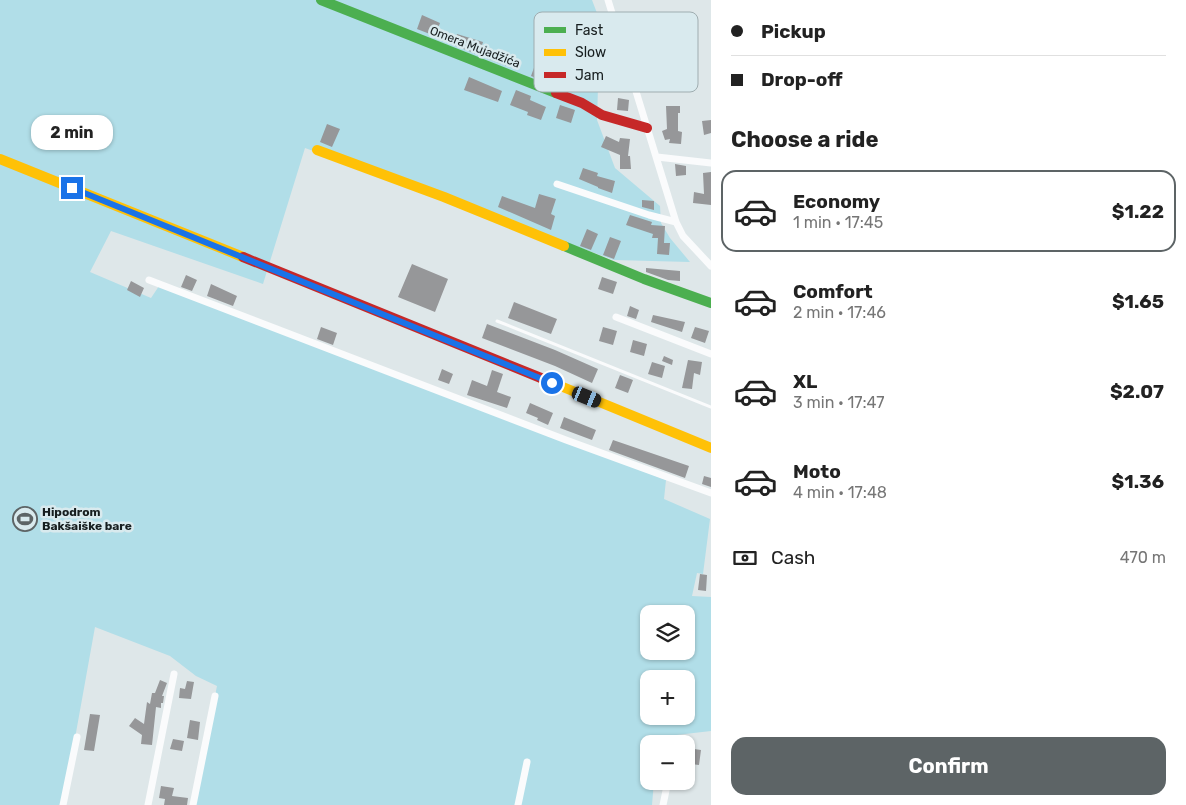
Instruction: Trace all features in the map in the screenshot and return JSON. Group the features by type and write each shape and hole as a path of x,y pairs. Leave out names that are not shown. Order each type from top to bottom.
{"street":[{"name":"Omera Mujadžića","path":"321,0 534,84"},
{"path":"608,0 612,12"},
{"name":"Omera Mujadžića","path":"554,92 582,103 602,115 647,128"},
{"path":"636,92 676,222 683,236 711,266"},
{"path":"317,150 444,197 644,279 711,303"},
{"path":"657,157 711,162"},
{"path":"0,159 366,306 711,448"},
{"path":"557,184 649,216 676,222"},
{"path":"149,280 556,437 711,493"},
{"path":"616,317 711,354"},
{"path":"148,805 174,674"},
{"path":"192,805 215,696"},
{"path":"63,805 76,737"},
{"path":"518,805 527,762"},
{"path":"663,805 666,790"}],"lane":[{"path":"497,321 711,407"}],"shaded area":[{"path":"0,0 592,0 597,12 534,12 534,92 598,92 597,120 615,168 660,206 661,223 670,238 690,262 614,260 305,148 263,284 111,231 90,272 151,298 161,283 666,480 664,499 710,519 703,574 697,573 692,596 711,597 711,731 676,735 640,735 640,790 653,790 652,805 193,805 217,686 196,676 170,656 95,627 63,805 0,805"}],"building":[{"path":"422,15 440,23 435,36 417,29"},
{"path":"457,34 483,42 479,55 453,45"},
{"path":"504,52 515,57 510,67 486,58 487,54 501,58"},
{"path":"469,77 502,91 498,102 464,90"},
{"path":"516,90 531,96 530,100 546,107 541,120 527,115 528,112 510,105"},
{"path":"618,98 629,100 628,111 617,110"},
{"path":"560,105 575,110 571,123 556,118"},
{"path":"666,106 680,106 678,131 682,132 681,144 669,143 670,139 665,140 662,131 667,129"},
{"path":"711,120 711,133 704,135 702,121"},
{"path":"327,124 340,129 332,147 320,142"},
{"path":"606,136 619,142 620,138 630,139 628,156 630,156 631,169 620,169 620,155 601,147"},
{"path":"675,164 686,166 686,175 676,176"},
{"path":"583,168 598,173 597,176 615,181 612,193 579,179"},
{"path":"711,172 711,205 693,203 694,192 704,194 703,173"},
{"path":"539,194 556,199 551,214 555,216 551,230 498,207 502,196 535,208"},
{"path":"642,200 654,201 654,210 642,207"},
{"path":"630,215 652,222 651,225 665,226 664,243 670,243 669,255 657,254 658,238 652,238 653,234 626,225"},
{"path":"587,229 598,234 591,250 580,246"},
{"path":"610,237 621,241 614,259 603,255"},
{"path":"412,264 448,279 435,312 398,297"},
{"path":"646,268 680,271 680,281 668,280 646,272"},
{"path":"186,275 197,280 192,291 181,287"},
{"path":"602,277 617,282 613,294 598,289"},
{"path":"131,281 144,288 140,297 127,290"},
{"path":"211,284 237,296 233,306 207,296"},
{"path":"514,302 557,319 551,334 508,318"},
{"path":"630,306 639,310 636,319 627,316"},
{"path":"653,315 685,322 682,332 651,322"},
{"path":"487,324 598,369 592,383 555,366 482,338"},
{"path":"321,327 337,333 333,345 317,339"},
{"path":"603,327 617,331 613,345 599,341"},
{"path":"695,327 709,331 705,343 691,338"},
{"path":"633,340 647,344 644,356 630,352"},
{"path":"664,356 673,360 672,365 662,361"},
{"path":"688,360 702,362 700,375 694,373 692,389 682,388"},
{"path":"652,362 665,366 662,378 648,374"},
{"path":"442,369 453,374 449,384 438,380"},
{"path":"492,370 503,374 497,392 511,397 507,408 467,395 472,380 487,386"},
{"path":"620,375 633,380 628,393 615,388"},
{"path":"530,403 553,413 548,425 526,413"},
{"path":"564,417 596,430 592,440 560,428"},
{"path":"613,440 689,466 685,478 609,450"},
{"path":"704,476 711,478 711,487 702,484"},
{"path":"700,574 707,575 706,591 698,590"},
{"path":"160,680 167,683 162,696 164,696 161,708 156,707 152,745 141,744 142,735 129,726 135,718 144,724 147,702 150,704 152,693 155,693"},
{"path":"187,681 194,682 191,699 179,698 180,688 185,689"},
{"path":"90,714 100,715 94,751 84,750"},
{"path":"190,720 200,722 198,740 187,738"},
{"path":"173,739 184,741 182,751 170,749"},
{"path":"695,749 701,750 699,765 695,764"},
{"path":"161,786 174,788 172,796 188,798 187,805 164,805 165,799 159,798"}],"traffic: fast":[{"path":"321,0 534,84"},
{"path":"564,246 644,279 711,303"}],"traffic: slow":[{"path":"317,150 444,197 564,246"},
{"path":"0,159 243,257"},
{"path":"541,378 711,448"}],"traffic: jam":[{"path":"556,93 582,103 602,115 647,128"},
{"path":"243,257 541,378"}],"place":[{"name":"Hipodrom Bakšaiške bare","path":"25,519"}],"route":[{"path":"72,188 552,383"}]}
